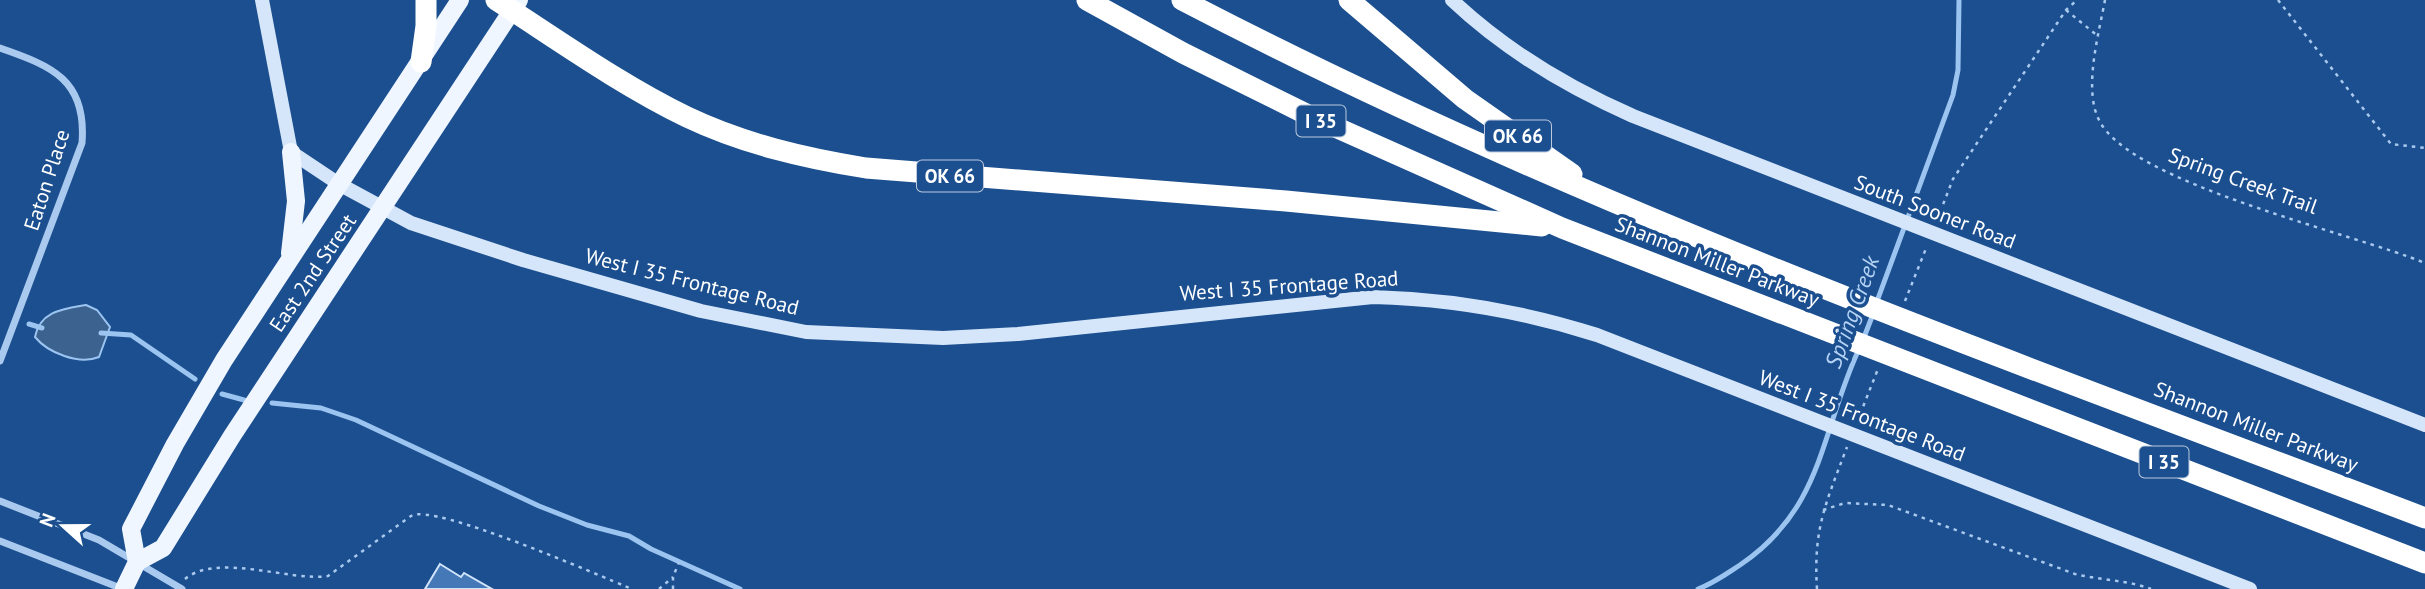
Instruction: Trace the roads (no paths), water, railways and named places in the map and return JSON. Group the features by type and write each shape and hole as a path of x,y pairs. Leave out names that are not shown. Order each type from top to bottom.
{"highway":[{"path":"421,62 426,0"},
{"name":"Shannon Miller Parkway","path":"1087,0 1183,53 1306,114 1562,228 1893,359 2425,563"},
{"name":"Shannon Miller Parkway","path":"1182,0 1262,42 1617,206 1841,293 1909,314 2425,518"},
{"name":"OK 66","path":"1349,0 1465,99 1617,206"},
{"name":"OK 66","path":"509,4 686,116 766,147 810,159 878,170 1286,201 1562,228"}],"main road":[{"name":"East 2nd Street","path":"460,0 224,360 131,529 136,562 163,548 232,436 383,209 509,4"},
{"path":"288,261 296,201 292,152"},
{"path":"123,589 136,562"}],"street":[{"path":"262,0 292,152 339,184"},
{"name":"South Sooner Road","path":"1452,0 1472,20 1531,63 1581,93 2425,425"},
{"name":"Eaton Place","path":"0,48 43,64 63,77 77,98 83,126 82,144 0,361"},
{"name":"West I 35 Frontage Road","path":"339,184 411,223 523,260 701,311 806,332 930,338 1018,334 1373,297 1429,298 1490,306 1546,318 1597,335 2250,589"},
{"path":"0,501 99,540 182,589"},
{"path":"0,541 123,589"}],"water":[{"path":"86,305 97,310 110,327 99,357 82,360 64,356 35,337 47,317 61,310"}],"waterway":[{"name":"Spring Creek","path":"1876,304 1953,95 1958,70 1959,0"},
{"name":"Spring Creek","path":"1863,340 1873,314"},
{"path":"29,324 42,328"},
{"path":"101,333 131,335 195,379"},
{"name":"Spring Creek","path":"1698,589 1740,565 1768,543 1789,519 1816,467 1859,349"},
{"path":"222,394 244,400"},
{"path":"272,403 321,408 356,420 539,506 587,525 629,536 651,549 740,589"}]}
